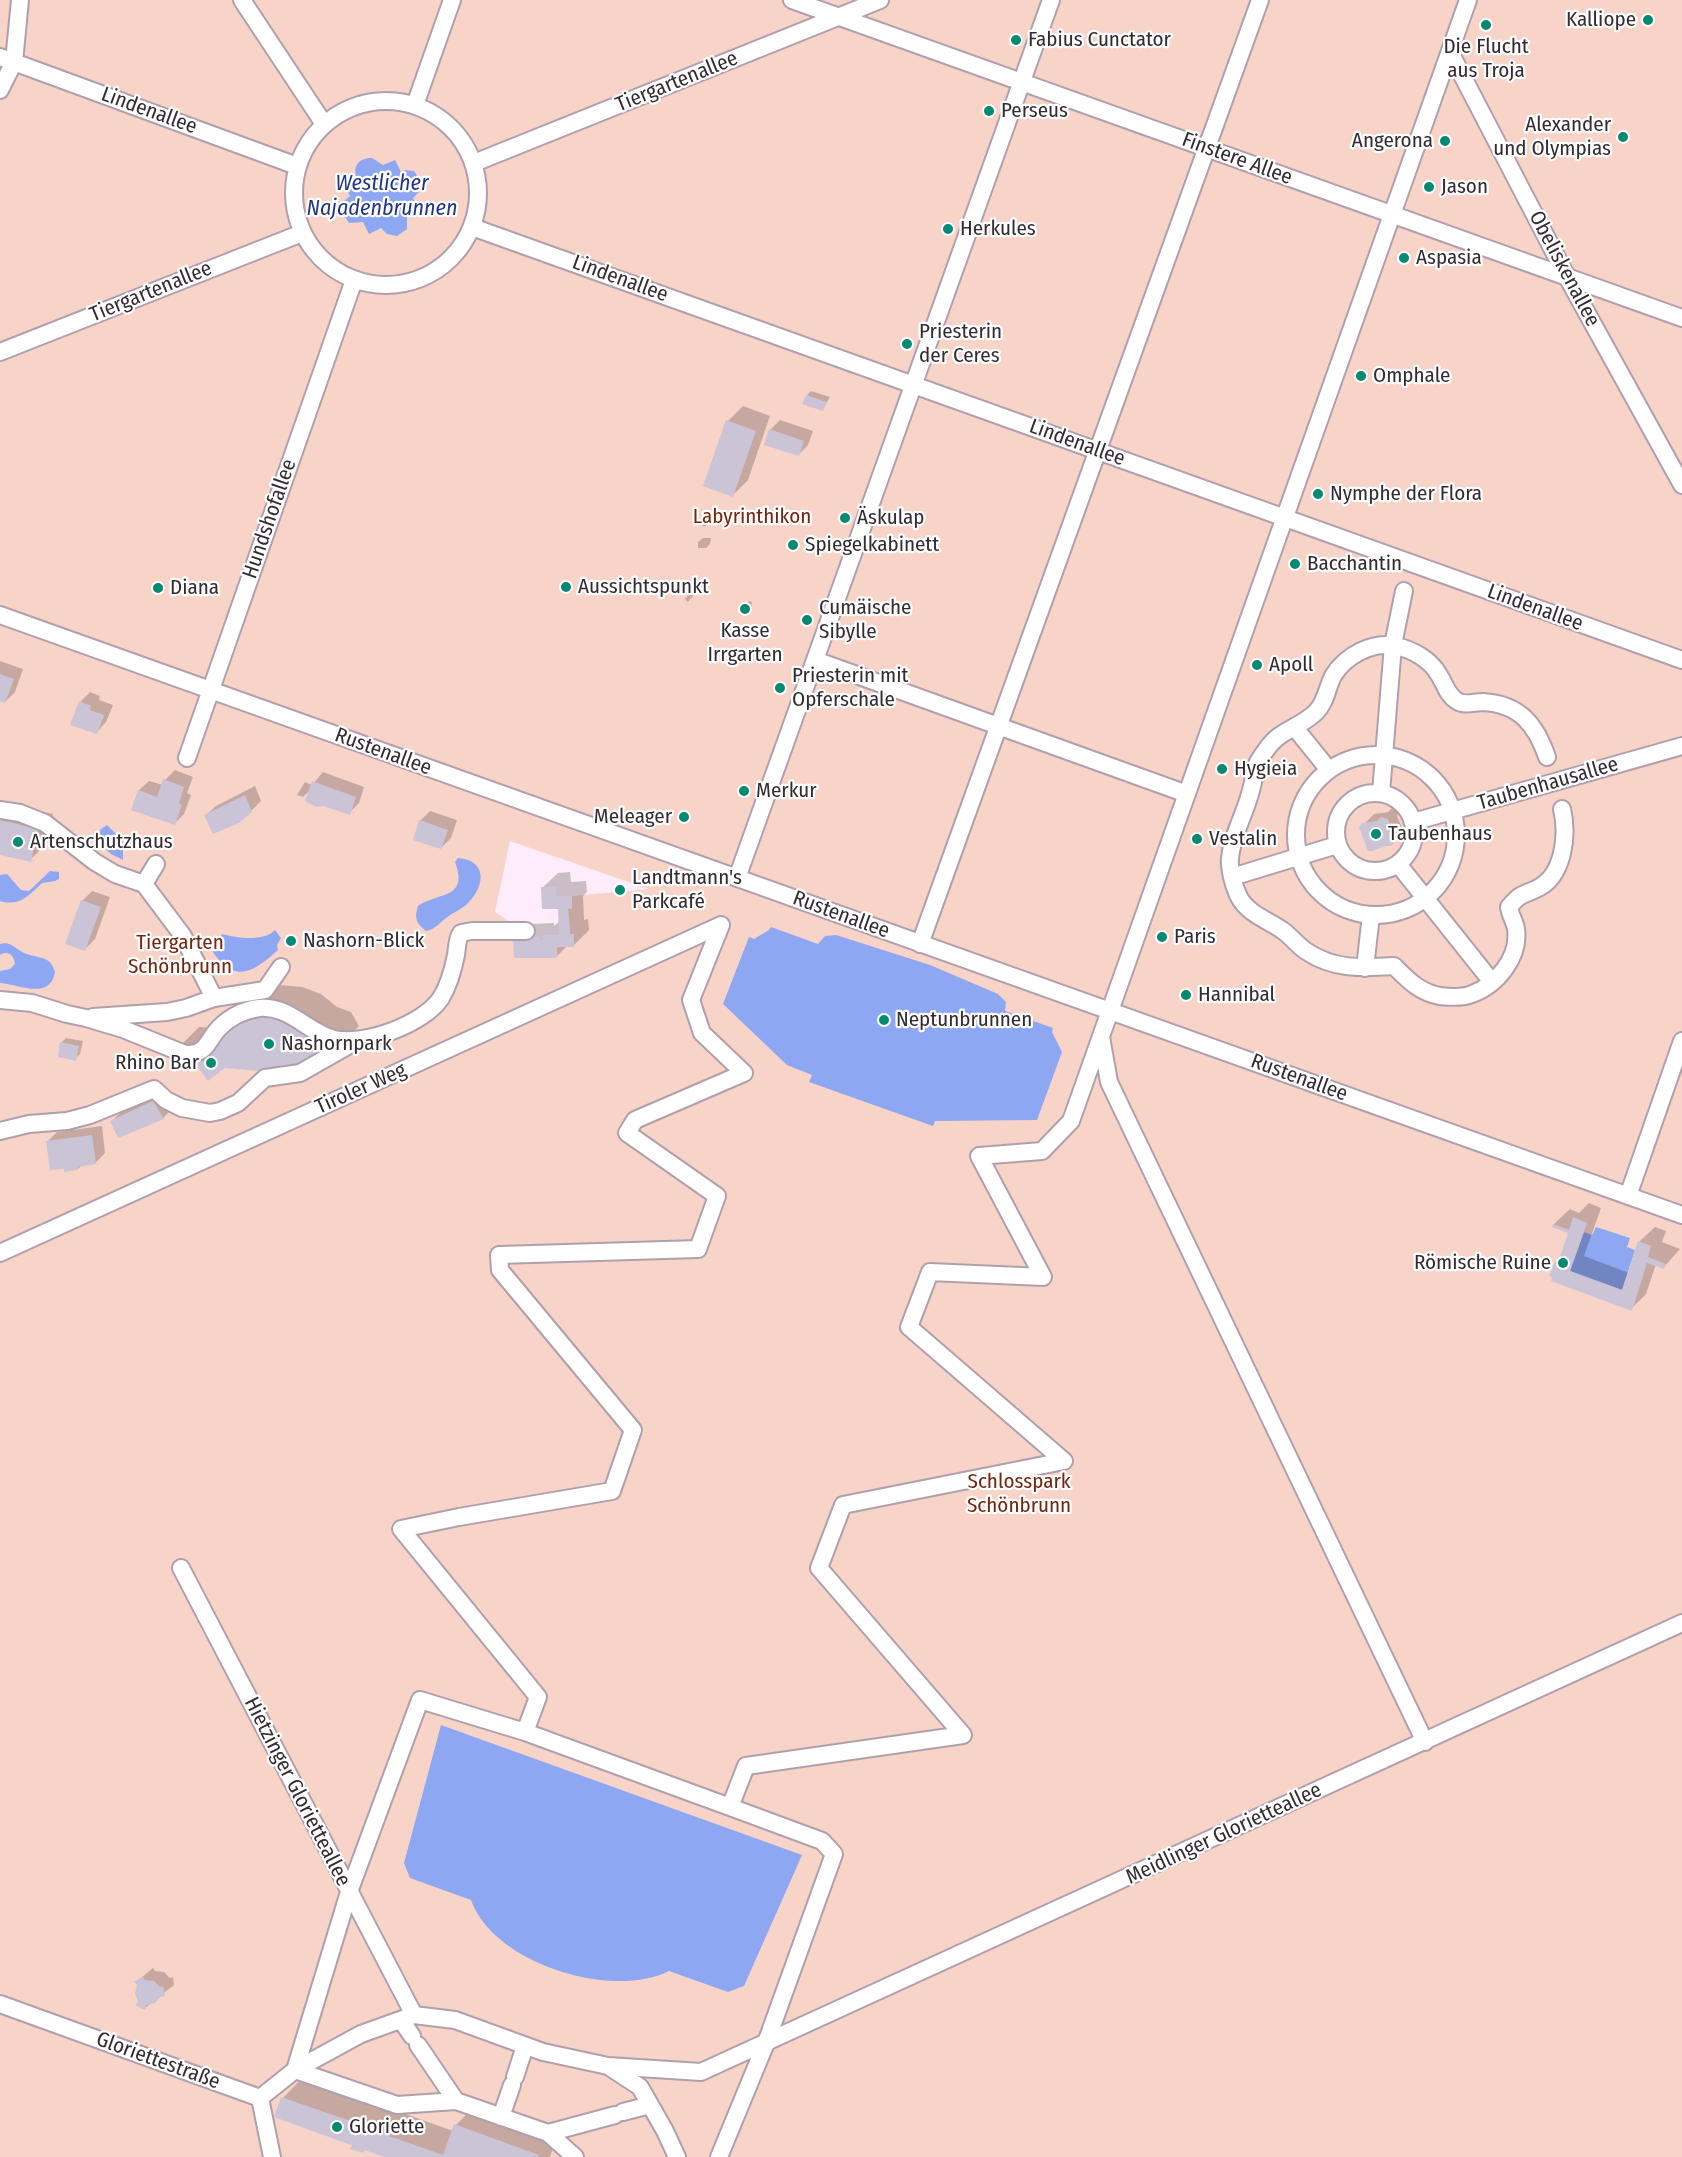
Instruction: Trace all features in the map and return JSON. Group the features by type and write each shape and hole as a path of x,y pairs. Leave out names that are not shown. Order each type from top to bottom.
{"street":[{"path":"0,90 20,0"},
{"path":"242,0 324,124"},
{"path":"415,105 452,0"},
{"name":"Finstere Allee","path":"792,0 1682,318"},
{"name":"Tiergartenallee","path":"474,163 880,0"},
{"path":"737,878 1051,0"},
{"path":"920,944 1260,0"},
{"path":"730,1807 746,1766 963,1735 819,1568 843,1505 1064,1461 909,1327 930,1272 1043,1277 979,1156 1042,1151 1071,1121 1468,0"},
{"name":"Obeliskenallee","path":"1450,52 1568,277 1682,485"},
{"name":"Lindenallee","path":"7,59 297,166"},
{"path":"385,100 415,105 438,116 452,128 465,144 474,163 478,182 478,202 472,227 456,254 435,272 412,282 396,285 379,285 354,280 323,261 302,232 293,192 297,166 310,139 324,124 354,106 385,100"},
{"name":"Lindenallee","path":"472,227 1682,660"},
{"name":"Tiergartenallee","path":"0,352 302,232"},
{"name":"Hundshofallee","path":"187,758 354,280"},
{"path":"1381,793 1393,645 1404,591"},
{"name":"Rustenallee","path":"0,615 1682,1215"},
{"path":"1547,757 1534,726 1520,714 1489,703 1468,704 1455,700 1431,664 1417,654 1393,645 1380,645 1350,657 1334,675 1324,701 1316,712 1277,738 1259,761 1249,800 1234,836 1230,860 1232,877 1239,897 1251,911 1283,930 1307,951 1344,967 1394,966 1409,982 1423,991 1438,996 1456,997 1472,994 1492,982 1505,969 1513,953 1516,929 1509,907 1517,897 1537,889 1549,878 1559,863 1565,844 1562,809"},
{"path":"815,660 1187,794"},
{"path":"1294,728 1329,770"},
{"name":"Taubenhausallee","path":"1413,822 1682,746"},
{"path":"1384,755 1410,762 1432,777 1445,793 1454,811 1457,826 1455,855 1444,879 1425,899 1400,912 1371,915 1355,913 1325,898 1314,886 1298,857 1296,829 1300,808 1309,790 1329,770 1355,757 1384,755"},
{"path":"1367,793 1381,793 1398,800 1407,810 1413,822 1414,839 1412,847 1398,864 1387,870 1375,872 1362,870 1343,856 1337,845 1335,831 1338,818 1344,807 1355,798 1367,793"},
{"path":"0,810 20,813 45,823 95,862 115,874 144,884 183,936 214,998"},
{"path":"1232,877 1337,845"},
{"path":"144,884 156,864"},
{"path":"1398,864 1492,982"},
{"path":"1365,968 1371,915"},
{"name":"Tiroler Weg","path":"0,1253 721,926 691,1000 702,1033 744,1072 635,1120 627,1133 717,1196 698,1250 499,1255 500,1270 633,1430 612,1491 401,1529 538,1697 525,1732"},
{"path":"0,1131 29,1124 67,1121 90,1115 154,1089 166,1100 182,1108 210,1113 220,1112 238,1103 265,1078 300,1073 358,1040 416,1020 436,1005 448,984 461,933 526,931"},
{"path":"86,1018 167,1012 214,998 265,990 281,967"},
{"path":"0,1000 32,1003 86,1018 123,1029 185,1054 193,1054 206,1048 218,1030 234,1016 261,1008 279,1010 292,1015 318,1032 335,1039 358,1040"},
{"path":"1101,1036 1109,1082 1425,1742"},
{"path":"1628,1196 1682,1041"},
{"name":"Hietzinger Glorietteallee","path":"181,1568 349,1892 407,2018 415,2041 456,2101"},
{"name":"Meidlinger Glorietteallee","path":"608,2066 701,2072 1682,1623"},
{"path":"295,2070 349,1892 420,1700 525,1732 730,1807 822,1842 834,1854 766,2043 719,2157"},
{"name":"Gloriettestraße","path":"0,2004 260,2098"},
{"path":"272,2157 260,2098 295,2070 361,2034 407,2018 455,2020 543,2052 608,2066 640,2087 677,2157"},
{"path":"501,2117 525,2046"},
{"path":"295,2070 396,2105 456,2101 548,2133 574,2157"},
{"path":"548,2133 650,2105"}],"green space":[{"name":"Schlosspark Schönbrunn","path":"0,0 1682,0 1682,2157 0,2157","holes":["510,841 649,889 572,896 572,908 568,909 570,934 574,934 574,946 557,947 557,958 514,958 513,924 495,912"]}],"water":[{"name":"Westlicher Najadenbrunnen","path":"372,158 383,165 395,160 401,172 414,171 421,182 420,191 413,198 419,210 407,216 407,229 397,236 387,234 381,228 369,234 363,222 349,223 343,214 344,201 350,196 344,185 357,178 355,170 360,161"},
{"path":"107,825 123,841 123,860 111,854 95,840 100,830"},
{"path":"458,858 474,863 478,868 480,881 475,895 467,904 435,928 426,931 417,920 418,906 450,893 455,888 458,883 458,874 455,862"},
{"path":"50,871 59,872 59,879 42,883 19,901 0,901 0,875 7,874 21,890 29,891"},
{"name":"Neptunbrunnen","path":"771,927 818,944 825,936 836,935 930,965 998,994 1006,1002 1005,1011 1053,1028 1052,1032 1062,1052 1037,1120 935,1121 933,1126 809,1082 812,1075 787,1065 723,1004 749,937 754,939"},
{"path":"275,930 281,938 277,945 278,950 253,969 237,971 229,969 213,952 222,934 257,938"},
{"path":"5,943 24,953 47,960 55,972 52,981 47,986 33,989 0,983 0,971 10,969 15,964 10,954 0,955 0,944"},
{"path":"1596,1227 1630,1238 1627,1247 1635,1250 1622,1290 1570,1271 1584,1232 1592,1235"},
{"path":"441,1725 802,1855 744,1986 728,1992 669,1971 645,1979 617,1981 587,1978 556,1970 528,1958 503,1942 483,1922 471,1900 410,1878 404,1863"}],"building":[{"path":"806,395 827,402 823,411 802,404"},
{"path":"726,420 756,431 733,497 703,486"},
{"path":"769,429 804,441 799,456 764,445"},
{"path":"0,674 14,679 5,703 0,701"},
{"path":"79,701 91,706 90,710 104,715 97,734 70,725"},
{"path":"163,779 184,787 179,803 182,805 175,825 131,810 138,790 157,797"},
{"path":"312,781 356,797 350,815 323,806 316,807 305,801"},
{"path":"245,795 252,812 239,823 213,834 204,815"},
{"name":"Taubenhaus","path":"1381,817 1388,819 1388,827 1394,843 1391,846 1368,851 1359,827 1362,823 1377,821"},
{"name":"Artenschutzhaus","path":"0,820 38,829 31,862 0,855"},
{"path":"419,820 448,830 441,849 413,840"},
{"path":"541,887 556,887 556,896 572,896 572,909 568,909 570,934 574,934 574,947 557,947 557,958 514,958 513,938 539,937 539,940 543,940 543,935 559,935 558,909 542,909"},
{"path":"81,900 101,907 85,951 65,944"},
{"name":"Nashornpark","path":"259,1004 340,1047 298,1070 279,1073 225,1068 208,1081 197,1066 170,1063 173,1055 194,1048"},
{"path":"60,1042 79,1046 76,1061 58,1057"},
{"path":"153,1101 164,1119 118,1138 110,1121"},
{"path":"92,1135 96,1164 64,1172 64,1169 50,1170 46,1141"},
{"name":"Römische Ruine","path":"1573,1217 1587,1223 1570,1271 1622,1290 1638,1241 1651,1246 1648,1257 1666,1264 1664,1269 1647,1263 1632,1311 1551,1281 1552,1277 1549,1276 1555,1261 1558,1263 1568,1233 1552,1227 1553,1224 1569,1230"},
{"path":"143,1977 145,1980 154,1981 160,1987 163,1986 165,1996 160,1997 155,2003 146,2005 145,2010 135,2005 138,2002 135,1993 137,1985 134,1982"},
{"name":"Gloriette","path":"281,2097 359,2124 360,2120 374,2125 372,2130 443,2155 454,2124 539,2155 538,2157 384,2157 365,2150 364,2153 350,2149 352,2145 274,2117"}],"place":[{"name":"Kalliope","path":"1648,20"},
{"name":"Die Flucht aus Troja","path":"1486,25"},
{"name":"Fabius Cunctator","path":"1016,40"},
{"name":"Perseus","path":"989,111"},
{"name":"Alexander und Olympias","path":"1623,137"},
{"name":"Angerona","path":"1445,141"},
{"name":"Jason","path":"1429,187"},
{"name":"Herkules","path":"948,229"},
{"name":"Aspasia","path":"1404,258"},
{"name":"Priesterin der Ceres","path":"907,344"},
{"name":"Omphale","path":"1361,376"},
{"name":"Nymphe der Flora","path":"1318,494"},
{"name":"Äskulap","path":"845,518"},
{"name":"Spiegelkabinett","path":"793,545"},
{"name":"Bacchantin","path":"1295,564"},
{"name":"Aussichtspunkt","path":"566,587"},
{"name":"Diana","path":"158,588"},
{"name":"Kasse Irrgarten","path":"745,609"},
{"name":"Cumäische Sibylle","path":"807,620"},
{"name":"Apoll","path":"1257,665"},
{"name":"Priesterin mit Opferschale","path":"780,688"},
{"name":"Hygieia","path":"1222,769"},
{"name":"Merkur","path":"744,791"},
{"name":"Meleager","path":"684,817"},
{"name":"Taubenhaus","path":"1376,834"},
{"name":"Vestalin","path":"1197,839"},
{"name":"Artenschutzhaus","path":"18,842"},
{"name":"Landtmann's Parkcafé","path":"620,890"},
{"name":"Paris","path":"1162,937"},
{"name":"Nashorn-Blick","path":"291,941"},
{"name":"Hannibal","path":"1186,995"},
{"name":"Neptunbrunnen","path":"884,1020"},
{"name":"Nashornpark","path":"269,1044"},
{"name":"Rhino Bar","path":"211,1063"},
{"name":"Römische Ruine","path":"1563,1263"},
{"name":"Gloriette","path":"337,2127"}],"park label":[{"name":"Labyrinthikon","path":"752,517"},
{"name":"Tiergarten Schönbrunn","path":"180,955"}]}
